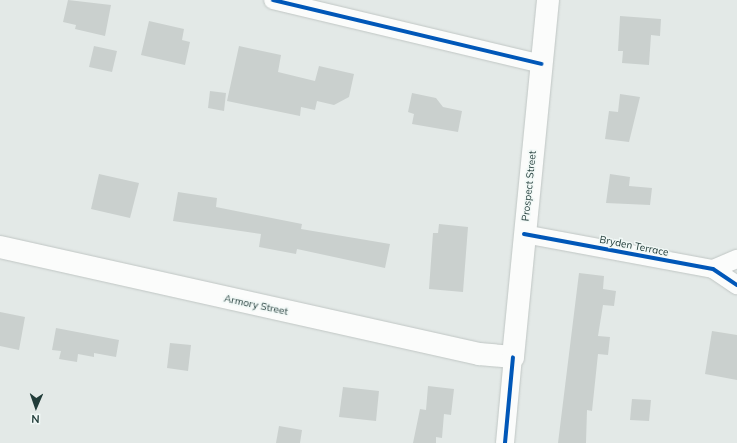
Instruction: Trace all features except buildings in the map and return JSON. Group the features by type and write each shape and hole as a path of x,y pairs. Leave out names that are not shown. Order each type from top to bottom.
{"main road":[{"name":"Prospect Street","path":"513,357 548,0"},
{"name":"Armory Street","path":"0,247 479,354 513,357"}],"street":[{"path":"273,0 541,64"},
{"name":"Bryden Terrace","path":"524,234 713,269 737,285"},
{"path":"713,269 737,259"},
{"name":"Prospect Street","path":"505,443 513,357"}],"cycle path":[{"path":"273,0 541,64"},
{"path":"524,234 713,269 737,285"},
{"path":"505,443 513,357"}]}
